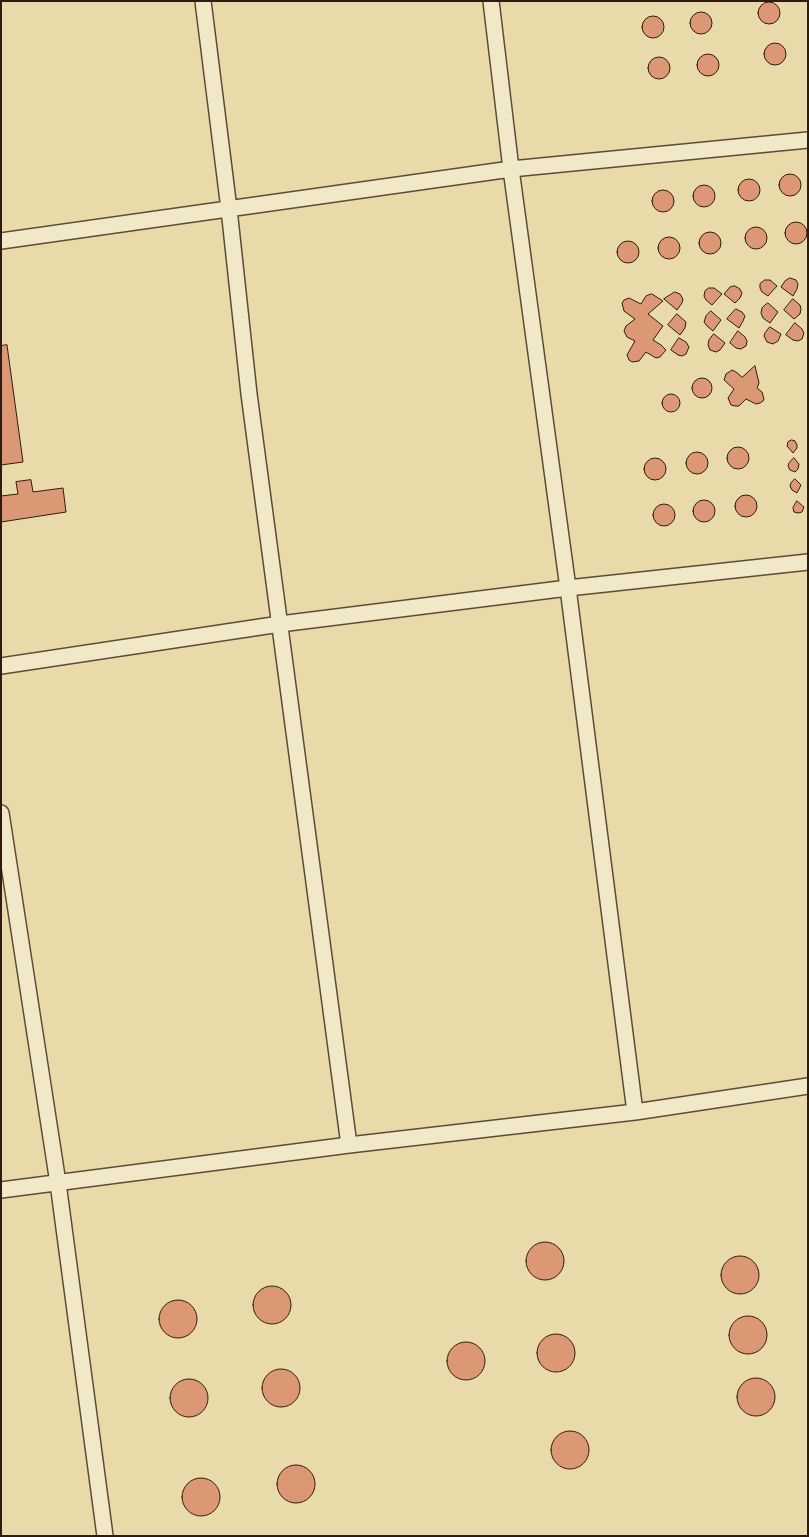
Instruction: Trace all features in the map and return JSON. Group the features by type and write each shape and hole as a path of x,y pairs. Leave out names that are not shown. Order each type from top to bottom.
{"lane":[{"path":"203,1 229,210 249,394 349,1145"},
{"path":"491,1 511,169 568,588 635,1112"},
{"path":"1,241 511,169 808,140"},
{"path":"1,666 280,624 568,588 808,562"},
{"path":"1,813 58,1183 105,1536"},
{"path":"1,1190 349,1145 635,1112 808,1086"}],"building":[{"path":"769,2 779,9 780,13 773,23 769,24 759,17 758,13 765,3"},
{"path":"701,12 711,19 712,23 705,33 701,34 691,27 690,23 697,13"},
{"path":"653,16 663,23 664,27 657,37 653,38 643,31 642,27 649,17"},
{"path":"775,43 785,50 786,54 779,64 775,65 765,58 764,54 771,44"},
{"path":"708,54 718,61 719,65 712,75 708,76 698,69 697,65 704,55"},
{"path":"659,57 669,64 670,68 663,78 659,79 649,72 648,68 655,58"},
{"path":"790,174 800,181 801,185 794,195 790,196 780,189 779,185 786,175"},
{"path":"749,179 759,186 760,190 753,200 749,201 739,194 738,190 745,180"},
{"path":"704,185 714,192 715,196 708,206 704,207 694,200 693,196 700,186"},
{"path":"663,190 673,197 674,201 667,211 663,212 653,205 652,201 659,191"},
{"path":"796,222 806,229 807,233 800,243 796,244 786,237 785,233 792,223"},
{"path":"756,227 766,234 767,238 760,248 756,249 746,242 745,238 752,228"},
{"path":"710,232 720,239 721,243 714,253 710,254 700,247 699,243 706,233"},
{"path":"669,237 679,244 680,248 673,258 669,259 659,252 658,248 665,238"},
{"path":"628,241 638,248 639,252 632,262 628,263 618,256 617,252 624,242"},
{"path":"790,278 796,280 798,284 793,296 781,287"},
{"path":"765,280 770,280 777,286 768,296 760,288 760,284"},
{"path":"735,286 742,293 735,303 724,294 730,287"},
{"path":"709,288 714,288 722,294 712,305 704,296 705,291"},
{"path":"675,292 680,294 683,299 677,310 664,299"},
{"path":"652,294 663,301 648,314 663,326 653,340 666,350 660,357 656,358 646,352 639,361 632,362 627,355 635,341 627,337 624,331 626,326 635,319 624,311 622,303 629,298 641,304 646,296"},
{"path":"793,299 800,305 801,309 800,314 794,319 784,310"},
{"path":"768,303 778,312 770,323 763,318 761,313 762,308"},
{"path":"736,309 745,316 739,328 727,319"},
{"path":"711,311 721,320 713,331 704,322 706,316"},
{"path":"677,314 686,322 685,328 680,335 668,325"},
{"path":"795,323 804,333 802,339 798,341 786,335"},
{"path":"770,327 781,334 778,341 773,344 767,342 764,336"},
{"path":"738,331 747,341 746,346 741,349 736,348 730,343"},
{"path":"714,334 725,343 716,352 710,350 708,345 709,340"},
{"path":"679,338 686,342 689,347 686,354 682,356 671,350"},
{"path":"7,345 23,462 1,465 1,346"},
{"path":"755,366 759,383 757,388 762,392 763,401 756,404 746,399 739,406 731,405 728,398 734,389 724,380 726,374 732,370 742,377"},
{"path":"702,378 709,381 712,388 709,395 702,398 695,395 692,388 695,381"},
{"path":"667,394 675,394 680,399 678,410 667,412 662,407 662,399"},
{"path":"792,440 797,445 793,453 787,446 788,442"},
{"path":"734,447 742,447 749,454 749,462 742,469 734,469 727,462 727,454"},
{"path":"693,452 701,452 708,459 708,467 701,474 693,474 686,467 686,459"},
{"path":"651,458 659,458 666,465 666,473 659,480 651,480 644,473 644,465"},
{"path":"794,458 799,464 795,472 790,470 788,466"},
{"path":"795,479 801,485 797,493 790,486"},
{"path":"31,480 33,492 63,488 66,512 1,522 1,496 18,494 16,482"},
{"path":"742,495 750,495 757,502 757,510 750,517 742,517 735,510 735,502"},
{"path":"700,500 708,500 715,507 715,515 708,522 700,522 693,515 693,507"},
{"path":"797,501 804,507 802,512 794,512 793,508"},
{"path":"660,504 668,504 675,511 675,519 668,526 660,526 653,519 653,511"},
{"path":"545,1242 558,1248 564,1261 558,1274 545,1280 532,1274 526,1261 532,1248"},
{"path":"740,1256 754,1261 759,1275 754,1289 740,1294 726,1289 721,1275 726,1261"},
{"path":"272,1286 285,1292 291,1305 285,1318 272,1324 259,1318 253,1305 259,1292"},
{"path":"178,1300 191,1306 197,1319 191,1332 178,1338 165,1332 159,1319 165,1306"},
{"path":"748,1316 762,1321 767,1335 762,1349 748,1354 734,1349 729,1335 734,1321"},
{"path":"556,1334 569,1340 575,1353 569,1366 556,1372 543,1366 537,1353 543,1340"},
{"path":"466,1342 479,1348 485,1361 479,1374 466,1380 453,1374 447,1361 453,1348"},
{"path":"281,1369 294,1375 300,1388 294,1401 281,1407 268,1401 262,1388 268,1375"},
{"path":"756,1378 770,1383 775,1397 770,1411 756,1416 742,1411 737,1397 742,1383"},
{"path":"189,1379 202,1385 208,1398 202,1411 189,1417 176,1411 170,1398 176,1385"},
{"path":"570,1431 583,1437 589,1450 583,1463 570,1469 557,1463 551,1450 557,1437"},
{"path":"296,1465 309,1471 315,1484 309,1497 296,1503 283,1497 277,1484 283,1471"},
{"path":"201,1478 214,1484 220,1497 214,1510 201,1516 188,1510 182,1497 188,1484"}]}
